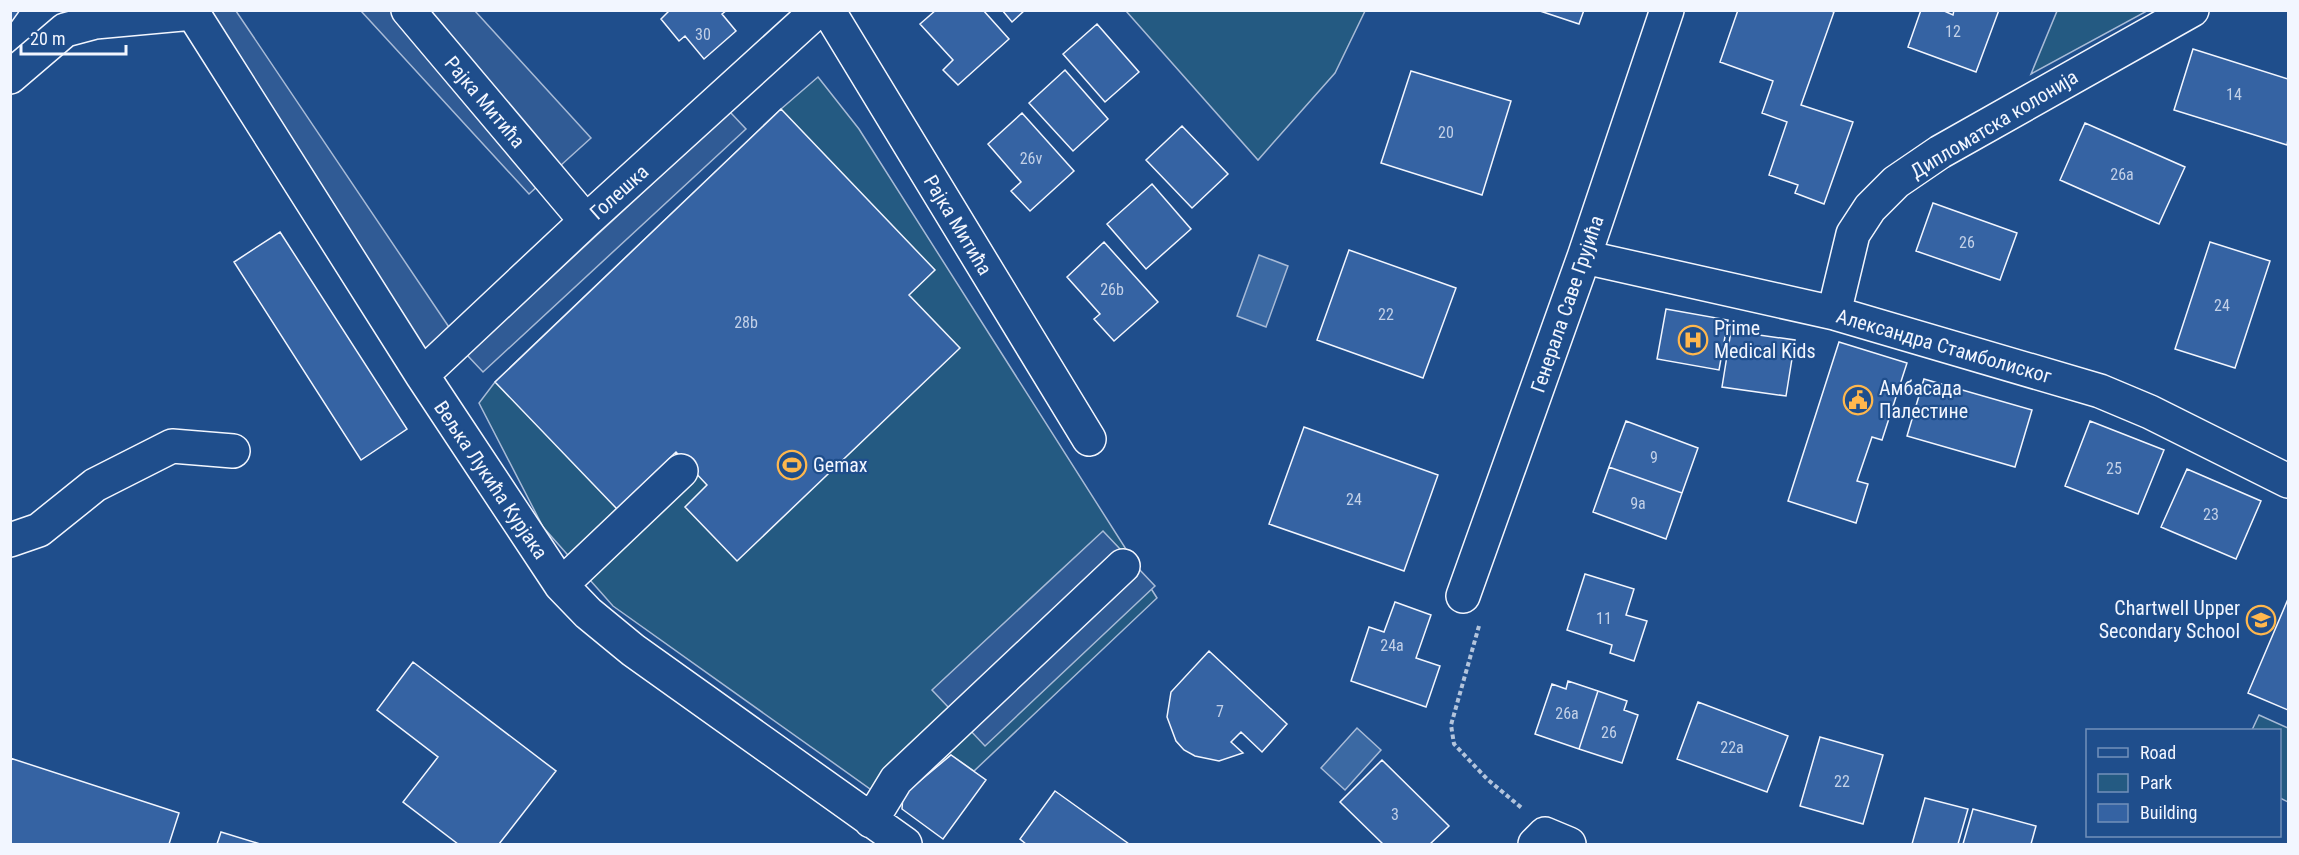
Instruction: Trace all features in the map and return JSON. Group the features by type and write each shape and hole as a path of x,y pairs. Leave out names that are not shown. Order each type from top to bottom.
{"street":[{"name":"Рајка Митића","path":"408,10 586,221"},
{"name":"Голешка","path":"422,375 586,221 818,10"},
{"name":"Рајка Митића","path":"828,10 1089,439"},
{"name":"Генерала Саве Грујића","path":"1463,596 1584,257 1667,10"},
{"name":"Дипломатска колонија","path":"1834,313 1853,234 1870,208 1896,182 1961,140 2192,10"},
{"path":"10,77 65,30 95,22 192,12"},
{"name":"Вељка Лукића Курјака","path":"192,12 422,375 561,585 588,614 633,650 905,844"},
{"name":"Александра Стамболиског","path":"1584,257 1834,313 2100,391 2150,412 2289,481"},
{"path":"10,540 39,530 95,485 172,446 233,451"},
{"path":"561,585 681,471"},
{"path":"871,820 896,780 1123,566"}],"path":[{"path":"1463,596 1485,604 1451,725 1454,744 1544,834"}],"green space":[{"path":"2057,10 2147,11 2031,74"},
{"path":"1126,11 1365,11 1335,73 1258,160"},
{"name":"Gemax","path":"818,77 859,129 1157,598 974,771 951,755 894,806 613,606 543,527 479,403 495,382 781,109"},
{"path":"2259,715 2288,728 2288,802 2281,798 2281,729 2252,729"}],"shaded area":[{"path":"191,11 236,11 459,342 422,375"},
{"path":"361,11 475,11 591,138 529,194"},
{"path":"730,112 746,129 483,372 467,355"},
{"path":"1259,255 1288,266 1266,327 1237,316"},
{"path":"1103,531 1155,586 985,746 932,690"},
{"path":"1357,728 1381,750 1345,790 1321,768"}],"building":[{"path":"10,10 20,10 10,24"},
{"path":"670,10 727,10 722,14 736,31 704,59 685,36 679,41 661,19"},
{"path":"936,10 983,10 1009,39 958,85 943,70 953,60 920,24"},
{"path":"1002,10 1025,10 1012,22"},
{"path":"1537,10 1584,10 1579,24"},
{"path":"1738,10 1828,10 1834,12 1801,105 1853,122 1824,204 1795,193 1798,185 1769,175 1787,122 1762,113 1773,81 1720,62"},
{"path":"1921,10 1942,10 1953,15 1954,10 1999,10 1976,72 1908,47"},
{"path":"1097,24 1139,72 1105,102 1063,54"},
{"path":"2193,49 2288,79 2287,145 2174,110"},
{"path":"1065,70 1108,119 1073,151 1029,103"},
{"path":"1411,71 1511,101 1482,195 1381,163"},
{"path":"781,109 935,270 909,295 960,348 737,561 685,507 707,485 676,452 617,509 495,382"},
{"path":"1022,113 1074,171 1030,211 1011,191 1021,182 988,144"},
{"path":"2085,123 2185,167 2159,224 2060,180"},
{"path":"1182,126 1228,174 1192,208 1146,160"},
{"path":"1152,184 1191,229 1146,269 1107,224"},
{"path":"1933,203 2017,233 2000,280 1916,251"},
{"path":"280,232 407,429 361,460 234,262"},
{"path":"1104,242 1158,302 1114,341 1094,319 1100,314 1067,277"},
{"path":"2210,242 2270,261 2235,368 2175,349"},
{"path":"1349,250 1456,288 1423,378 1317,340"},
{"name":"Prime Medical Kids","path":"1666,309 1728,320 1719,370 1657,359"},
{"path":"1731,331 1795,340 1786,396 1722,387"},
{"name":"Амбасада Палестине","path":"1839,342 1907,363 1882,440 1872,437 1857,481 1868,484 1856,523 1788,501"},
{"path":"1924,379 2032,410 2015,467 1907,436"},
{"path":"1626,421 1698,448 1682,493 1609,467"},
{"path":"2090,421 2164,450 2138,514 2065,486"},
{"path":"1304,427 1438,475 1404,571 1269,524"},
{"path":"1609,467 1682,493 1666,539 1593,512"},
{"path":"2187,469 2261,501 2236,559 2161,527"},
{"path":"1585,574 1634,589 1626,615 1647,621 1634,661 1610,653 1612,645 1567,630"},
{"path":"2288,599 2288,710 2248,693"},
{"path":"1395,602 1431,615 1416,658 1440,666 1426,707 1351,681 1369,627 1384,632"},
{"path":"1209,651 1287,724 1262,752 1241,732 1231,742 1243,753 1219,761 1195,756 1184,750 1176,741 1167,717 1171,692"},
{"path":"413,662 556,771 499,844 458,844 403,802 438,757 377,710"},
{"path":"1568,681 1598,691 1579,749 1535,734 1552,684 1566,689"},
{"path":"1598,691 1627,701 1624,710 1638,715 1622,763 1579,749"},
{"path":"1698,702 1788,736 1767,792 1677,759"},
{"path":"1820,737 1883,755 1863,824 1800,806"},
{"path":"951,755 986,780 943,839 902,809 903,795"},
{"path":"10,758 179,813 169,844 10,844"},
{"path":"1382,760 1449,826 1430,844 1383,844 1340,802"},
{"path":"1055,791 1129,844 1026,844 1020,839"},
{"path":"1925,798 1968,809 1958,844 1912,844"},
{"path":"1973,809 2036,826 2031,844 1963,844"},
{"path":"221,832 260,844 217,844"}],"place":[{"name":"Prime Medical Kids","path":"1693,340"},
{"name":"Амбасада Палестине","path":"1858,400"},
{"name":"Gemax","path":"792,465"},
{"name":"Chartwell Upper Secondary School","path":"2261,620"}]}
